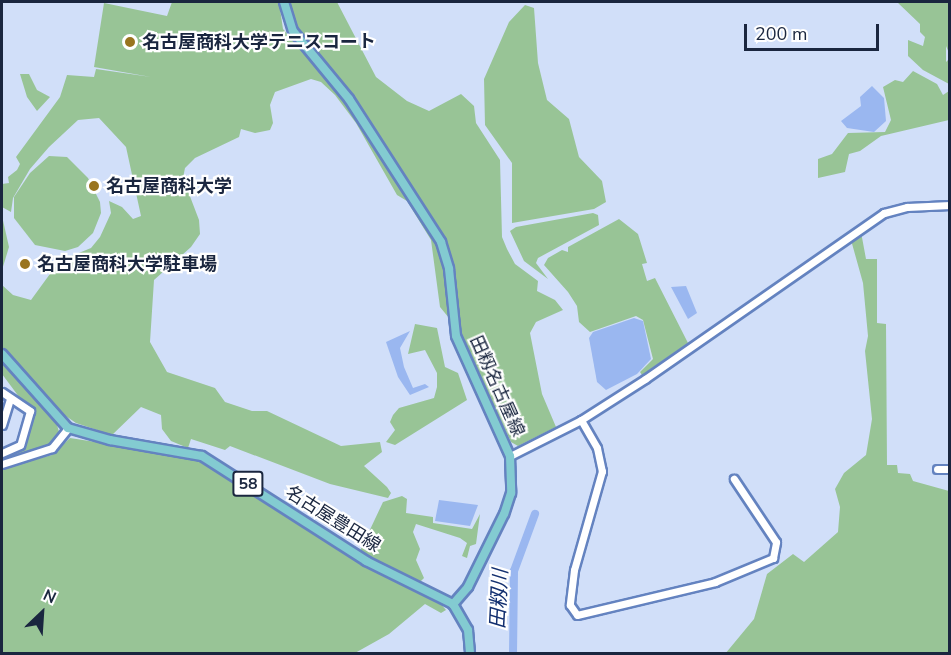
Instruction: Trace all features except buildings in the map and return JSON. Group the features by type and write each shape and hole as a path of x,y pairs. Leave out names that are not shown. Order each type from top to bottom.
{"main road":[{"name":"田籾名古屋線","path":"284,2 293,31 345,92 441,242 449,269 456,336 510,456 511,494 504,514 468,587 453,604"},
{"path":"2,354 68,428"},
{"name":"名古屋豊田線","path":"68,428 110,440 202,456 359,557 453,604"},
{"path":"453,604 468,630 470,654"}],"street":[{"path":"510,456 581,420 884,213 907,207 950,205"},
{"path":"2,392 30,411 20,446 2,453"},
{"path":"2,425 10,398"},
{"path":"581,420 597,448 602,471 574,570 570,605 577,615 715,582 773,558 778,551 776,542 734,479"},
{"path":"2,464 52,448 68,428"},
{"path":"938,469 950,469"}],"green space":[{"name":"名古屋商科大学","path":"172,2 279,2 283,29 338,89 433,235 445,266 449,318 440,307 431,240 407,201 397,195 356,123 335,95 321,82 311,79 275,92 270,105 273,123 270,130 255,133 241,129 239,137 195,158 185,168 183,178 199,220 200,234 191,247 154,280 150,342 167,372 215,388 225,402 252,411 267,411 341,446 380,442 382,452 364,466 387,487 391,493 388,498 330,484 230,446 225,450 191,439 188,448 171,441 162,429 161,415 141,407 112,435 76,423 51,406 24,376 14,358 2,348 2,285 13,295 31,300 55,267 62,267 69,257 91,248 100,237 111,213 109,201 122,207 133,219 141,216 126,147 99,118 78,120 49,147 30,169 13,198 11,212 2,207 2,184 9,183 8,177 17,170 20,164 16,157 60,97 67,75 94,77 96,69 151,77 94,67 104,3 167,16"},
{"path":"287,2 337,2 376,77 407,101 429,111 461,94 474,106 476,123 500,160 502,237 507,249 515,264 538,281 537,291 555,300 563,310 536,322 530,333 542,394 556,427 518,446 511,442 460,335 453,270 447,249 343,84 294,28"},
{"path":"897,2 949,2 949,53 946,46 946,62 949,59 949,84 923,70 908,56 908,40 923,46 925,37 920,32 920,24"},
{"path":"525,5 534,8 538,63 547,100 569,119 579,157 602,181 606,202 594,209 512,223 512,163 485,125 484,79 509,22"},
{"path":"913,71 937,84 943,95 949,91 949,120 881,136 860,151 849,154 845,172 818,178 818,159 832,154 848,133 885,132 891,120 883,87 895,80 903,82"},
{"path":"20,74 29,74 37,90 50,97 37,111 27,97"},
{"path":"49,156 67,157 88,178 100,202 101,213 93,233 78,247 65,251 35,245 14,218 14,197 30,173"},
{"path":"593,213 598,215 599,225 538,258 536,263 548,279 524,261 510,231 516,227"},
{"path":"2,216 9,247 2,270"},
{"path":"619,219 638,234 647,263 642,264 647,281 655,278 688,343 642,375 640,372 653,359 643,320 636,316 590,332 579,322 577,306 568,292 544,265 548,258 562,250 568,252 568,247"},
{"path":"861,232 866,259 877,259 877,323 886,324 887,465 897,465 898,473 910,474 913,481 949,491 949,653 725,654 754,619 767,574 793,554 804,562 838,532 840,507 835,489 844,473 866,455 872,419 865,351 868,336 863,283 851,240"},
{"path":"415,324 437,328 445,367 458,373 467,400 395,445 386,442 395,430 390,422 393,415 399,408 434,398 437,387 437,373 425,350 408,354"},
{"path":"2,357 57,425 60,435 54,444 2,461 2,455 20,451 31,413 2,374"},
{"path":"70,438 198,458 368,567 428,598 434,596 446,610 441,613 425,604 389,634 355,653 2,653 2,468 52,455"},
{"path":"402,496 407,499 406,513 433,517 433,523 472,529 480,514 476,544 470,546 467,558 462,556 467,543 460,538 416,524 413,532 420,549 416,560 424,578 420,582 359,553 383,502"}],"water":[{"path":"872,86 884,98 886,121 874,132 847,128 841,121 861,106 860,97"},
{"path":"686,286 697,313 688,319 671,287"},
{"path":"634,318 643,321 651,359 637,374 606,390 597,382 589,338 593,332"},
{"path":"410,331 400,348 404,367 413,388 425,384 429,387 410,395 398,377 386,342"},
{"path":"439,500 478,505 470,526 435,521"}],"waterway":[{"name":"田籾川","path":"513,654 514,571 535,514"}],"place":[{"name":"名古屋商科大学テニスコート","path":"130,42"},
{"name":"名古屋商科大学","path":"94,186"},
{"name":"名古屋商科大学駐車場","path":"25,264"}]}
